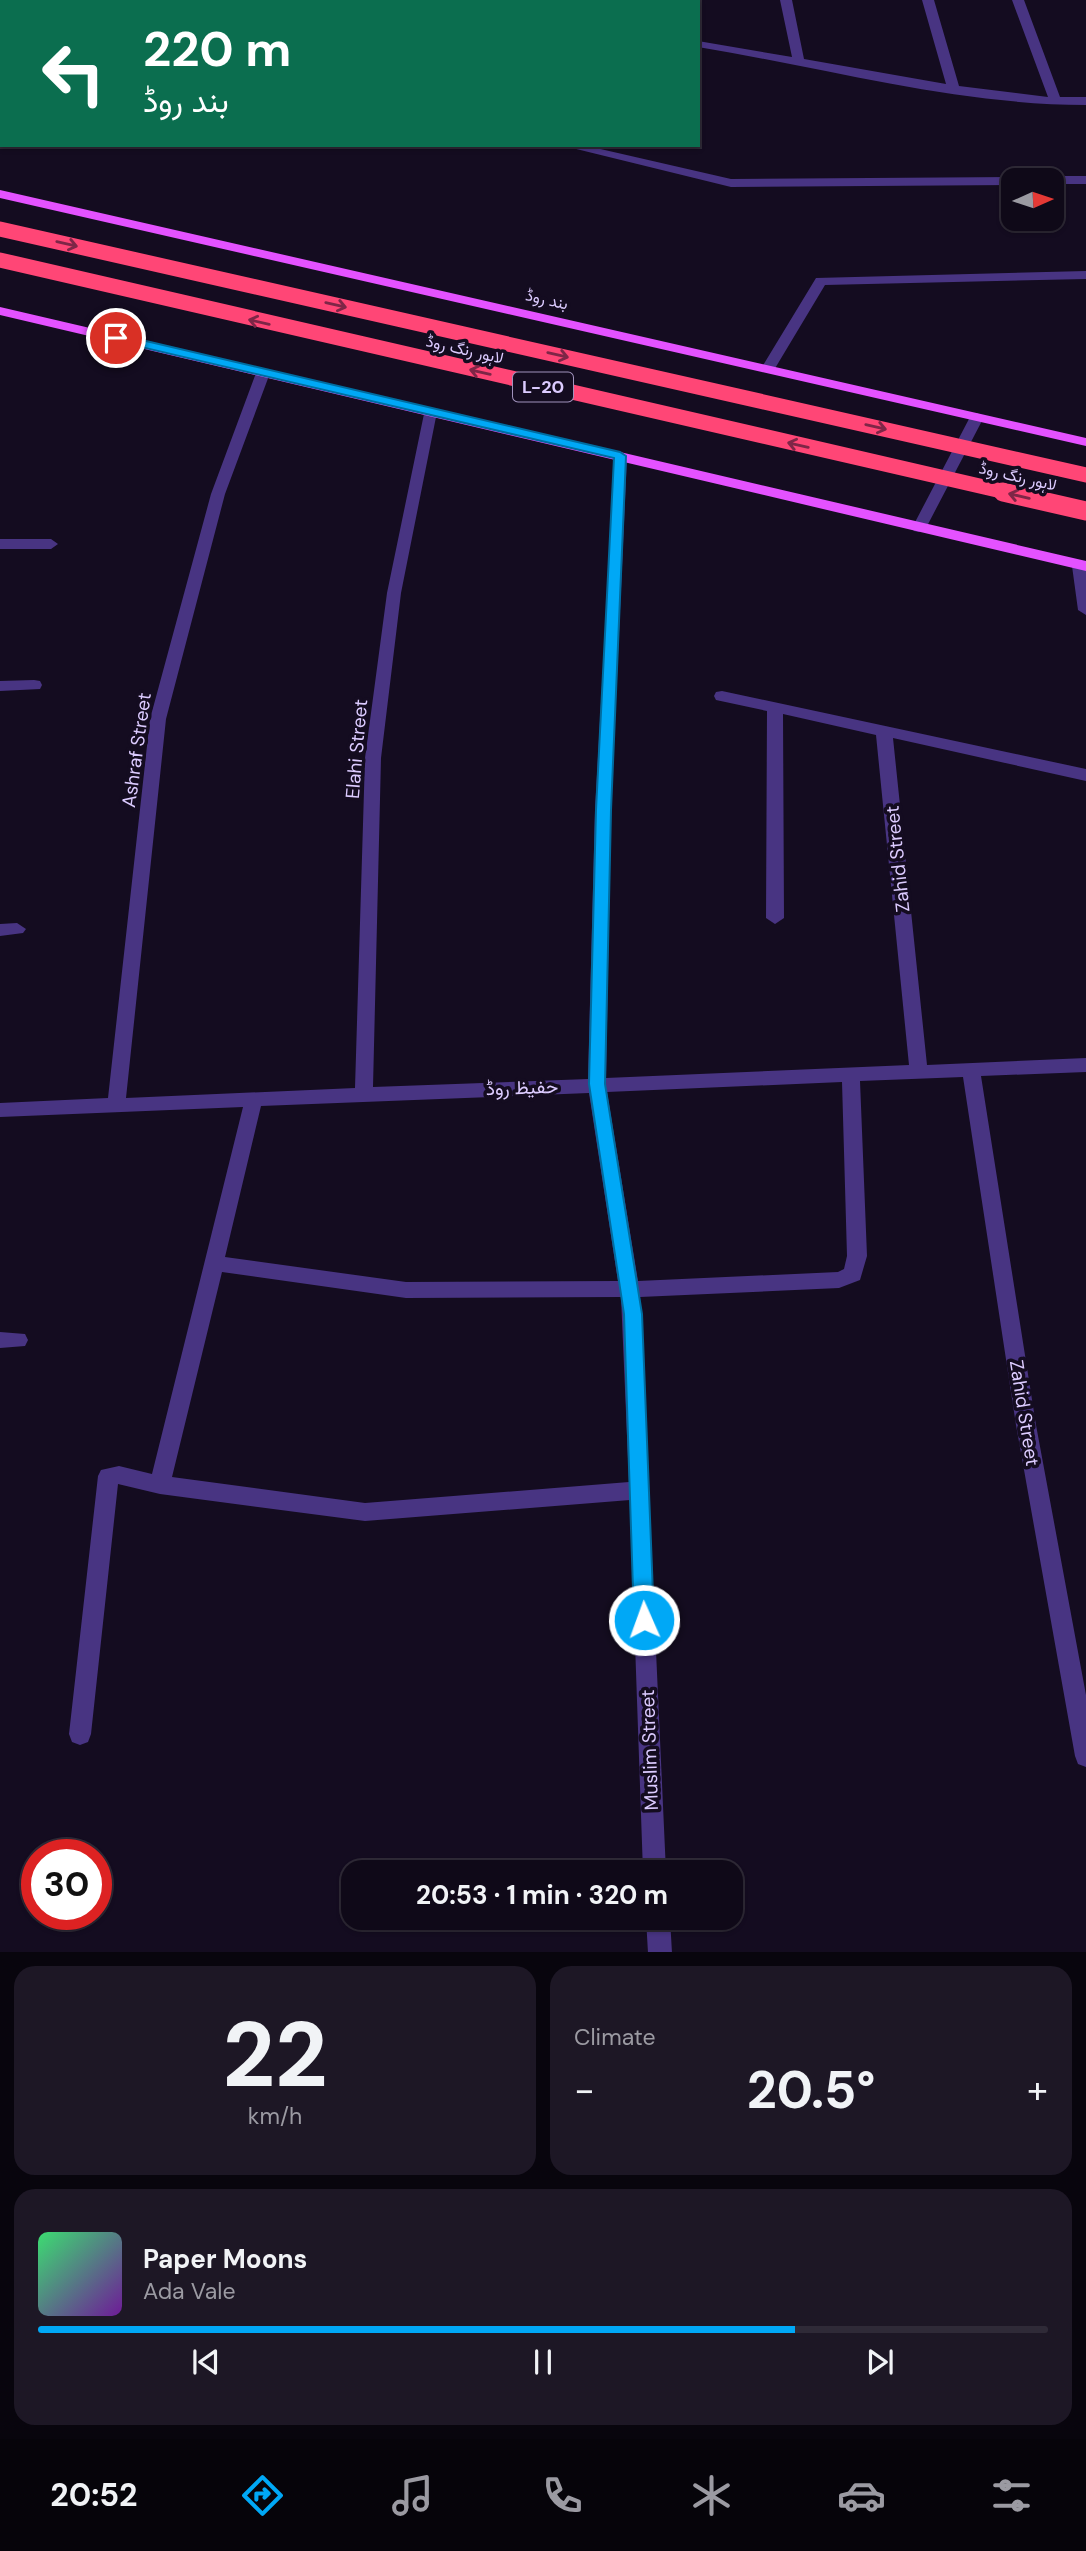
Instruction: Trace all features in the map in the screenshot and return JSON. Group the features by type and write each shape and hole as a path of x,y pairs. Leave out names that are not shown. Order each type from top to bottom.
{"highway":[{"name":"لاہور رنگ روڈ","path":"0,229 1086,475"},
{"name":"لاہور رنگ روڈ","path":"0,260 1086,511"}],"main road":[{"name":"بند روڈ","path":"0,194 769,367 1086,442"},
{"path":"0,311 620,456 1084,569"}],"street":[{"path":"786,0 798,59"},
{"path":"928,0 954,90"},
{"path":"1018,0 1055,101"},
{"path":"700,44 798,59 954,90 1055,101 1086,101"},
{"path":"575,147 731,183 1001,181"},
{"path":"1064,180 1086,180"},
{"path":"769,367 821,281 1086,275"},
{"name":"Ashraf Street","path":"116,1105 158,719 218,494 263,373"},
{"name":"Elahi Street","path":"364,1094 373,758 394,593 430,412"},
{"path":"919,528 976,417"},
{"name":"Muslim Street","path":"620,456 603,810 597,1084 633,1314 654,1860"},
{"path":"0,544 51,544"},
{"path":"1084,569 1086,610"},
{"path":"0,686 34,685"},
{"path":"722,696 1086,775"},
{"path":"775,708 775,918"},
{"name":"Zahid Street","path":"884,731 919,1070"},
{"name":"حفیظ روڈ","path":"0,1110 1086,1065"},
{"name":"Zahid Street","path":"971,1068 1026,1425 1086,1756"},
{"path":"214,1263 406,1290 629,1289 839,1280 853,1274 857,1256 851,1073"},
{"path":"160,1485 254,1099"},
{"path":"80,1734 108,1476 120,1475 160,1485 365,1513 639,1490"},
{"path":"659,1930 660,1952"}],"route":[{"path":"116,338 620,456 603,810 597,1084 633,1314 644,1620"}]}
